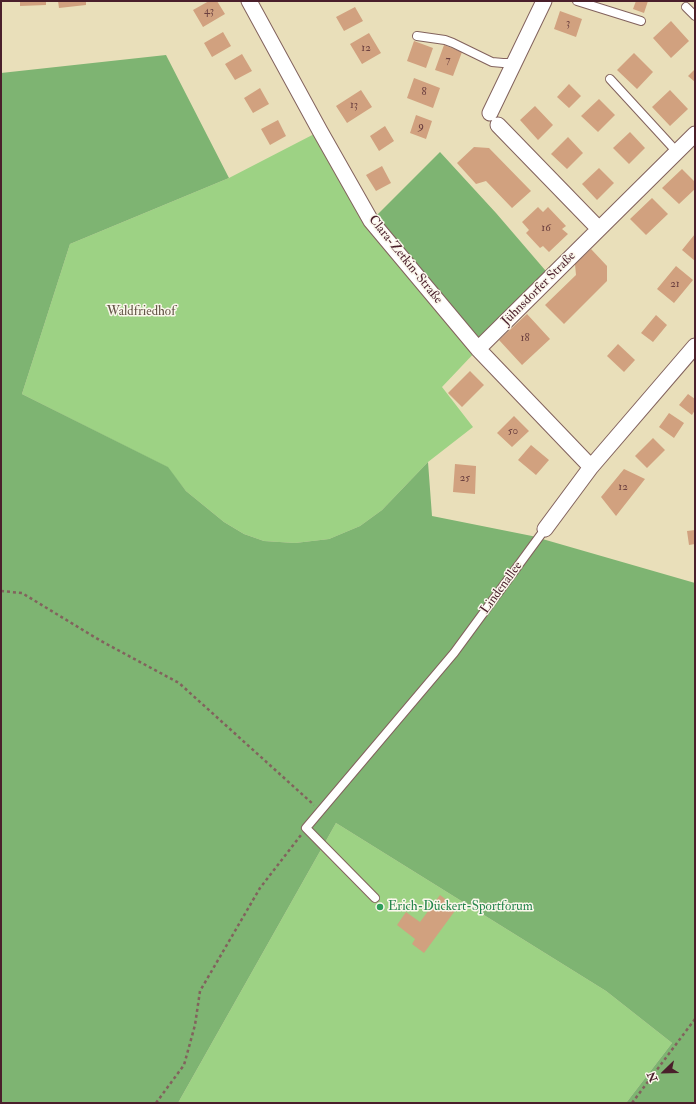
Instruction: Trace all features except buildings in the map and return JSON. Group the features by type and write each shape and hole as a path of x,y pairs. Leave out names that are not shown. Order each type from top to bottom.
{"street":[{"name":"Clara-Zetkin-Straße","path":"249,1 371,221 478,349 591,467"},
{"path":"544,1 514,63 494,119 599,229"},
{"name":"Jühnsdorfer Straße","path":"478,349 695,134"},
{"name":"Lindenallee","path":"545,529 591,467 695,346"}],"lane":[{"path":"577,1 641,21"},
{"path":"686,7 695,16"},
{"path":"417,36 438,38 453,42 492,62 503,64 514,63"},
{"path":"610,79 677,152"},
{"name":"Lindenallee","path":"306,828 454,653 545,529"},
{"path":"306,828 376,898"}],"path":[{"path":"1,591 22,593 101,642 179,682 320,811"},
{"path":"156,1103 184,1064 195,1026 200,991 260,888 306,828"},
{"path":"632,1103 695,1019"}],"green space":[{"path":"166,55 229,178 70,244 22,394 168,467 186,491 224,522 244,534 264,541 295,543 329,539 360,526 382,510 428,462 432,516 532,536 695,583 695,1103 626,1103 672,1043 606,991 336,823 178,1103 1,1103 1,73"},
{"name":"Waldfriedhof","path":"320,131 371,221 478,349 442,387 473,427 428,462 382,510 360,526 329,539 295,543 264,541 244,534 224,522 186,491 167,467 22,394 70,244 229,178"},
{"path":"440,152 496,213 551,277 478,349 371,221"},
{"name":"Erich-Dückert-Sportforum","path":"336,823 606,991 672,1043 626,1103 178,1103"}],"place":[{"name":"Erich-Dückert-Sportforum","path":"380,907"}]}
